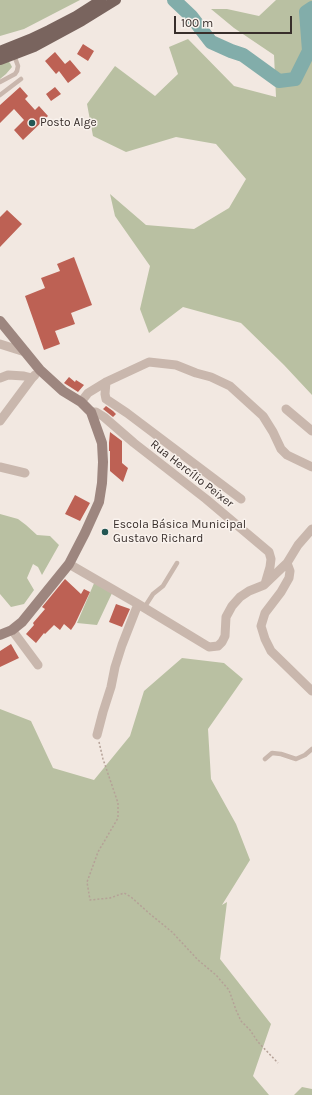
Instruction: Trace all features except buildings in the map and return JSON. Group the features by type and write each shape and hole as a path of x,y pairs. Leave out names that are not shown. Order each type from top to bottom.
{"main road":[{"path":"0,60 30,40 76,16 102,0"},
{"path":"0,51 13,51 34,47 116,0"}],"street":[{"path":"0,321 40,370 63,391 81,402 91,412 102,443 103,462 99,502 94,516 69,564 22,622 12,630 0,634"},
{"path":"0,344 25,352"},
{"path":"81,402 88,393 106,382 149,362 176,365 211,377 230,386 263,416 281,449 287,455 312,468"},
{"path":"0,421 32,378 40,370"},
{"path":"0,378 8,375 32,378"},
{"path":"106,382 106,399 127,413 241,499"},
{"path":"286,408 312,431"},
{"name":"Rua Hercílio Peixer","path":"91,412 96,412 104,417 269,552 271,559 270,566 264,585"},
{"path":"0,467 25,473"},
{"path":"69,564 209,648 218,646 222,642 225,636 226,617 232,606 240,597 249,591 264,585 287,563 298,545 312,529"},
{"path":"287,563 290,571 289,578 281,592 265,613 261,626 271,651 312,691"},
{"path":"97,735 112,687 115,667 122,645 141,606"},
{"path":"12,630 38,665"}],"lane":[{"path":"0,82 16,74 18,66 13,51"},
{"path":"0,95 21,79"},
{"path":"141,606 162,586 177,563"},
{"path":"265,759 272,753 281,754 296,759 305,755 312,749"}],"path":[{"path":"97,735 103,759 118,803 118,818 98,852 87,882 90,900 110,898 124,893 131,897 172,932 198,960 216,975 229,990 241,1021 278,1063"}],"green space":[{"path":"0,0 80,0 24,29 0,36"},
{"path":"276,0 312,0 312,395 241,323 183,307 149,333 140,309 150,266 115,216 110,194 146,225 194,229 229,208 246,179 216,144 176,137 126,152 93,136 87,104 115,66 155,96 178,74 169,47 188,39 234,86 276,97 274,55 234,28 211,9 227,9 259,16"},
{"path":"8,61 12,67 0,79 0,63"},
{"path":"0,514 18,519 37,535 50,536 59,545 42,575 38,567 33,564 27,578 34,590 24,604 11,607 0,594"},
{"path":"95,581 113,591 97,625 77,623"},
{"path":"182,658 224,663 243,679 208,729 211,779 236,824 250,860 222,905 227,902 220,959 271,1024 253,1076 269,1095 0,1095 0,709 31,721 53,768 94,780 130,736 144,691"},
{"path":"302,1087 312,1089 312,1095 294,1095"}],"waterway":[{"path":"174,0 191,16 211,42 243,55 279,81 295,79 309,51 306,12 312,8"}],"place":[{"name":"Posto Alge","path":"32,123"},
{"name":"Escola Básica Municipal Gustavo Richard","path":"105,532"}]}
